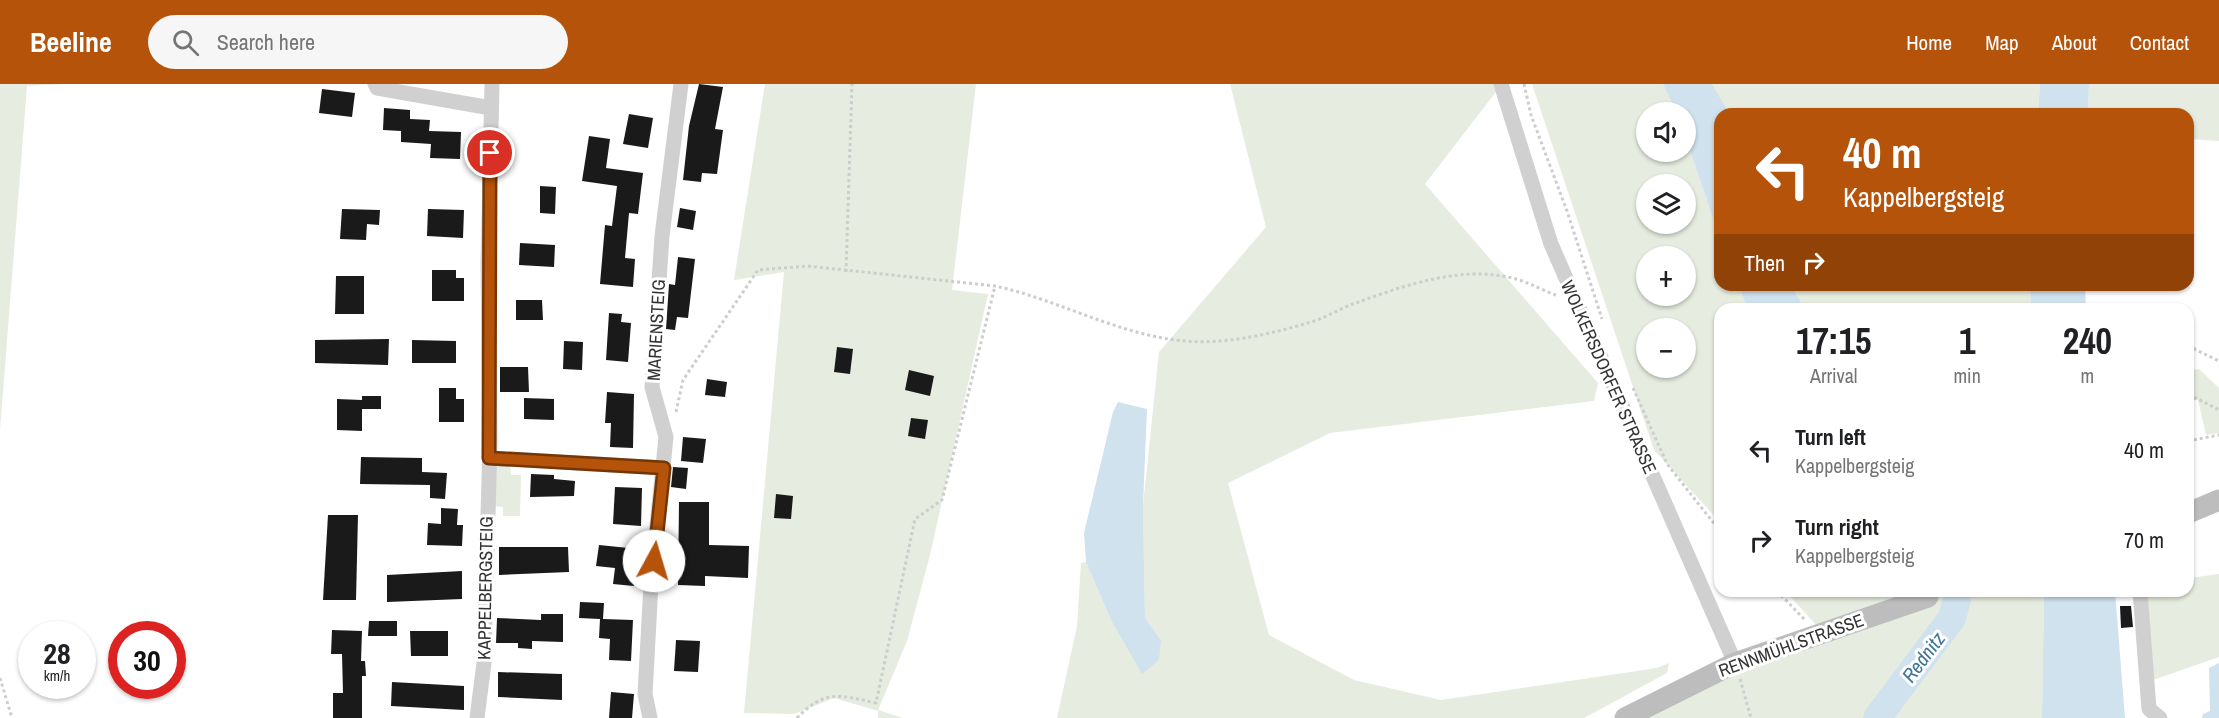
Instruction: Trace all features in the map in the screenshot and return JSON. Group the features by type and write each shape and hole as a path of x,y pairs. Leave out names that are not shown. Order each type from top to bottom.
{"main road":[{"path":"2194,510 2219,500"},
{"name":"RENNMÜHLSTRASSE","path":"1625,718 1735,663 1928,597"}],"street":[{"path":"375,84 377,88 490,108"},
{"name":"KAPPELBERGSTEIG","path":"477,718 484,663 489,458 490,108 492,84"},
{"name":"MARIENSTEIG","path":"650,718 645,694 646,661 651,584 666,437 652,387 662,236 681,84"},
{"name":"WOLKERSDORFER STRASSE","path":"1501,84 1551,244 1735,663"},
{"path":"489,458 664,468"},
{"path":"2140,597 2149,709 2160,718"}],"path":[{"path":"846,272 852,84"},
{"path":"1524,84 1531,115 1567,211 1605,328"},
{"path":"666,437 675,417 683,380 758,270 807,266 846,272 995,286 1021,292 1129,329 1171,340 1205,341 1262,335 1313,321 1351,304 1422,282 1452,276 1490,275 1516,279 1576,304"},
{"path":"797,718 811,704 835,694 876,703 915,519 942,500 995,286"},
{"path":"2194,349 2219,361"},
{"path":"1630,382 1667,464 1714,523"},
{"path":"2194,398 2219,410"},
{"path":"2194,440 2219,435"},
{"path":"1783,597 1811,625"},
{"path":"1735,663 1751,718"},
{"path":"0,678 12,718"}],"shaded area":[{"path":"0,84 64,84 27,86 0,430"},
{"path":"765,84 976,84 952,290 988,294 930,555 907,641 878,710 903,718 878,718 878,711 834,698 794,714 744,713 784,272 734,280"},
{"path":"1230,84 1502,84 1425,184 1598,383 1594,401 1330,433 1228,483 1269,635 1354,680 1441,700 1657,668 1669,663 1667,673 1584,718 1057,718 1077,626 1081,563 1086,562 1110,618 1161,640 1145,618 1143,506 1159,352 1266,227"},
{"path":"1532,84 1663,84 1671,102 1636,102 1636,162 1694,162 1714,221 1714,291 1740,291 1746,303 1714,303 1714,515 1654,450"},
{"path":"1712,84 2040,84 2038,108 1726,108"},
{"path":"2089,84 2219,84 2219,141 2194,139 2194,108 2088,108"},
{"path":"1794,291 2030,291 2031,303 1802,303"},
{"path":"2199,369 2219,388 2219,433 2206,435 2198,400 2194,400 2194,370"},
{"path":"502,464 510,464 511,475 521,475 520,516 503,516 503,507 493,506 494,468"},
{"path":"2219,574 2219,657 2150,681 2147,597 2194,597 2194,577"},
{"path":"1791,597 2044,597 2042,718 1641,718 1679,697 1830,640"}],"water":[{"path":"1663,84 1712,84 1726,108 1714,108 1714,221 1694,162 1696,162 1696,102 1671,102"},
{"path":"2040,84 2089,84 2088,108 2038,108"},
{"path":"1740,291 1794,291 1802,303 1746,303"},
{"path":"2030,291 2085,291 2086,303 2031,303"},
{"path":"1118,402 1147,409 1143,506 1145,618 1161,640 1159,660 1142,674 1110,618 1086,562 1084,533 1113,412"},
{"path":"2044,597 2115,597 2125,718 2042,718"},
{"path":"2219,663 2219,718 2202,718 2203,714 2210,711 2209,668"}],"building":[{"path":"699,84 723,87 715,129 723,130 717,174 702,173 701,182 683,180 689,126"},
{"path":"322,89 355,93 352,117 319,113"},
{"path":"384,108 410,110 410,119 430,120 429,131 461,132 460,159 430,158 431,144 401,142 401,131 383,130"},
{"path":"629,114 653,118 648,148 623,144"},
{"path":"589,136 610,139 606,168 643,173 638,214 629,213 625,258 635,259 633,287 600,284 605,225 612,226 617,186 582,181"},
{"path":"540,186 556,187 555,214 540,213"},
{"path":"680,208 696,211 693,230 677,227"},
{"path":"342,209 380,210 379,225 367,224 366,240 340,239"},
{"path":"428,209 464,210 463,238 427,236"},
{"path":"520,243 555,245 554,267 519,265"},
{"path":"678,257 695,259 688,318 677,317 675,330 666,329 669,284 675,285"},
{"path":"432,270 456,270 456,278 464,278 464,301 432,301"},
{"path":"336,276 364,276 364,314 335,314"},
{"path":"516,300 542,300 543,320 516,320"},
{"path":"609,313 622,314 621,322 631,323 628,362 606,360"},
{"path":"389,339 388,365 315,363 315,340"},
{"path":"412,340 456,341 456,363 412,363"},
{"path":"564,341 583,342 582,370 563,369"},
{"path":"837,347 853,349 850,374 834,372"},
{"path":"500,367 528,367 529,392 500,392"},
{"path":"909,370 934,376 930,396 905,390"},
{"path":"707,379 727,382 725,397 705,395"},
{"path":"439,388 456,388 456,399 464,399 464,422 439,422"},
{"path":"607,392 634,394 633,448 610,447 611,423 605,423"},
{"path":"362,396 381,396 381,409 362,409 362,431 337,430 337,399 362,400"},
{"path":"524,398 554,399 554,420 524,419"},
{"path":"911,418 928,420 925,439 908,436"},
{"path":"683,437 706,439 703,463 681,461"},
{"path":"361,457 422,458 422,472 447,473 445,499 430,498 430,485 360,484"},
{"path":"673,467 688,468 686,489 671,487"},
{"path":"531,474 554,475 554,479 575,481 574,496 530,497"},
{"path":"615,487 642,488 641,526 613,524"},
{"path":"776,494 793,496 791,519 774,518"},
{"path":"679,502 709,502 709,545 749,546 748,578 705,576 705,586 678,585"},
{"path":"441,508 458,509 457,525 463,525 462,546 427,545 428,523 441,524"},
{"path":"328,515 358,515 356,600 323,600"},
{"path":"599,545 638,549 634,586 613,584 615,568 596,566"},
{"path":"499,547 568,547 569,572 499,575"},
{"path":"462,571 462,599 387,602 387,575"},
{"path":"580,602 604,603 603,619 633,620 631,661 609,660 610,639 599,638 600,619 579,618"},
{"path":"2120,606 2131,606 2133,627 2121,628"},
{"path":"541,614 563,614 563,642 532,641 532,649 518,648 518,643 496,643 497,618 541,620"},
{"path":"369,621 397,621 397,636 368,636"},
{"path":"332,630 362,631 361,661 365,661 366,676 362,676 362,718 333,718 333,693 343,693 342,654 331,654"},
{"path":"410,631 448,631 448,656 411,656"},
{"path":"676,640 700,641 698,672 674,671"},
{"path":"498,672 562,674 562,700 498,697"},
{"path":"392,682 464,686 464,710 391,706"},
{"path":"611,692 634,694 632,718 609,718"}],"waterway":[{"name":"Rednitz","path":"1877,718 1952,618 1957,597"}],"route":[{"path":"490,153 489,458 664,468 654,561"}]}
